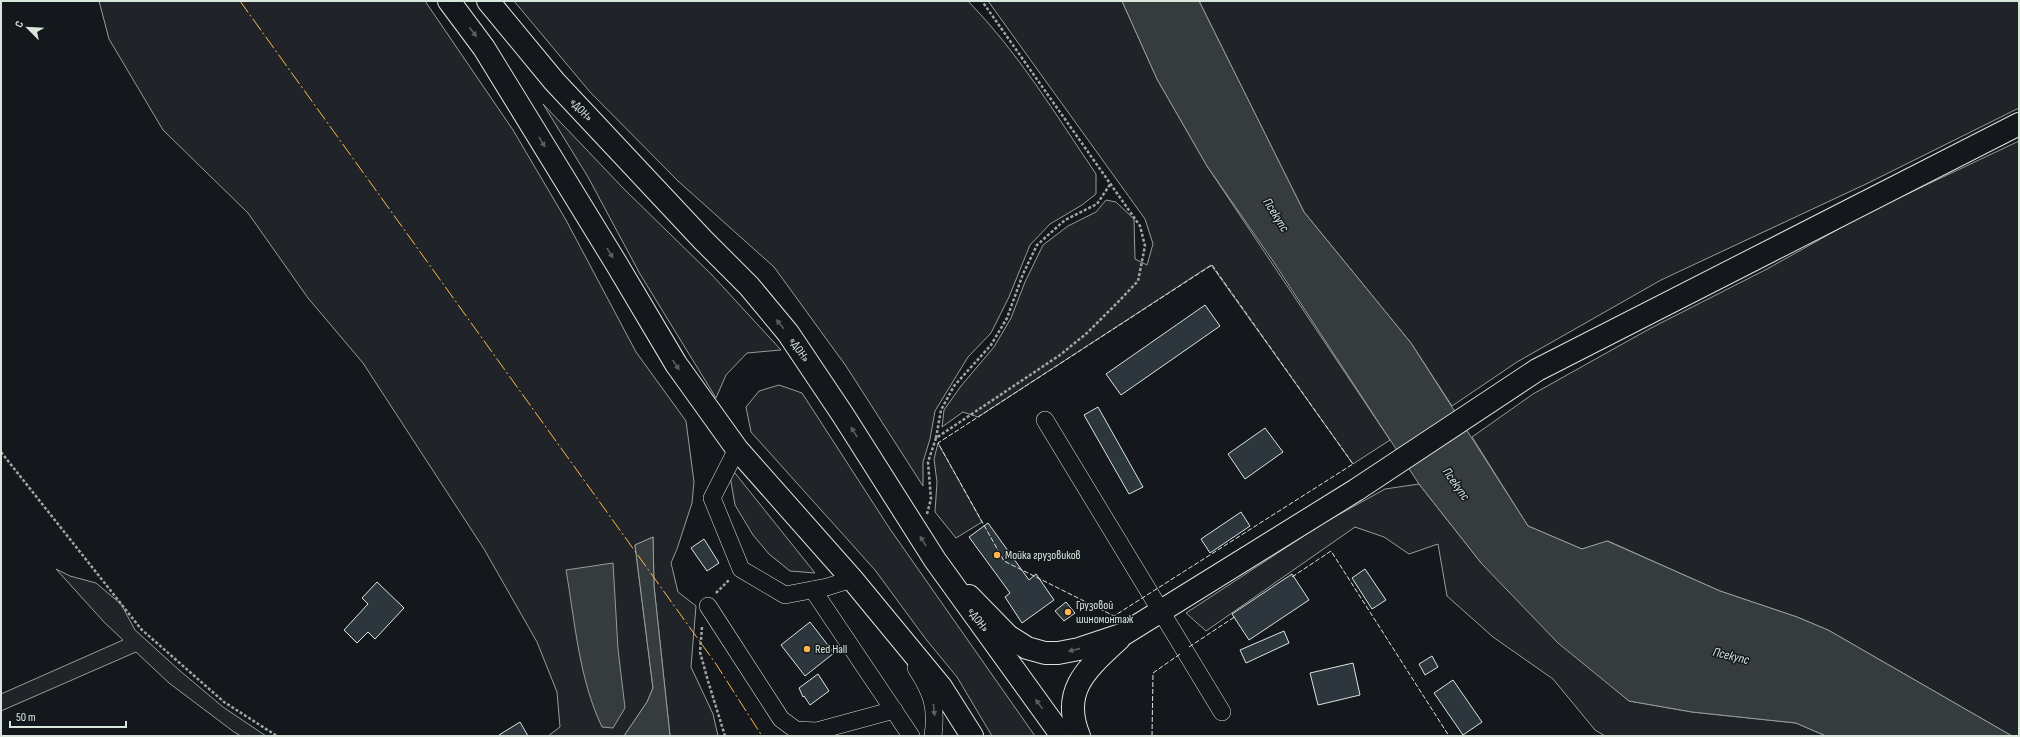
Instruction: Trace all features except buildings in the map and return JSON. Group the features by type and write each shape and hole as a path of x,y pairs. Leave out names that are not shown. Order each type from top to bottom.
{"main road":[{"path":"449,1 484,48 676,364 737,449 852,579 941,687 972,736"},
{"name":"«ДОН»","path":"488,1 554,81 703,240 749,286 788,333 843,415 935,560 1062,736"},
{"path":"935,560 1008,636 1027,648 1044,653 1058,653 1098,644 1124,634 1356,490 1537,370 2019,124"},
{"path":"1079,736 1073,721 1072,706 1074,694 1082,677 1124,634"}],"lane":[{"path":"1045,420 1222,712"},
{"path":"737,449 712,498 741,569 785,595 813,590 852,579"},
{"path":"813,590 911,736"},
{"path":"708,606 781,718 796,730 817,731 894,710"},
{"path":"882,615 925,683 933,699 935,712 933,736"}],"path":[{"path":"936,438 1060,355 1087,332 1138,281 1145,246 1140,226 982,1"},
{"path":"921,538 932,498 928,462 936,438 941,410 954,386 991,345 1007,318 1023,274 1037,245 1065,220 1096,204 1111,183"},
{"path":"1,452 141,629 224,702 277,736"},
{"path":"725,736 700,652 702,616 718,590 741,569"}],"shaded area":[{"path":"99,1 425,1 513,130 566,220 636,352 686,421 694,482 692,503 671,563 678,592 696,606 691,667 713,714 718,736 670,736 654,586 653,537 635,545 653,688 647,702 624,736 548,736 560,727 557,692 537,642 484,549 363,363 308,298 248,213 163,130 109,39"},
{"path":"514,1 968,1 1003,41 1036,84 1096,174 1096,194 1082,205 1050,224 1030,245 1009,297 991,333 968,357 935,411 930,439 923,462 923,486 846,366 774,267 678,181 590,92"},
{"path":"988,1 1122,1 1157,79 1207,166 1390,440 1353,464 1211,265 978,417 963,412 942,427 944,410 961,386 994,347 1011,318 1025,282 1043,245 1068,226 1096,212 1106,200 1116,202 1134,219 1135,259 1147,265 1153,244 1145,219"},
{"path":"1199,1 2019,1 2019,108 1866,184 1661,280 1517,362 1452,406 1411,343 1304,212"},
{"path":"543,104 624,189 712,275 781,350 747,353 726,375 716,398 640,274 588,177"},
{"path":"2019,141 2019,736 2012,736 1828,630 1797,617 1720,591 1608,541 1582,549 1528,526 1472,437 1533,394 1651,328 1767,269 1869,212"},
{"path":"779,385 802,393 890,529 1035,736 992,736 957,677 925,638 875,570 751,432 746,407 759,391"},
{"path":"938,443 982,522 956,538 935,512 937,482 934,459"},
{"path":"735,473 815,573 790,571 769,554 753,535 735,505 730,476"},
{"path":"1419,484 1482,564 1629,701 1692,712 1796,723 1826,736 1605,736 1595,730 1553,679 1493,637 1447,596 1438,544 1409,554 1384,537 1355,527 1206,631 1186,613 1322,524 1385,489"},
{"path":"56,569 70,576 96,583 121,604 135,630 179,670 223,707 266,736 241,736 234,732 169,683 136,652 1,711 1,694 123,640 104,622"}],"water":[{"name":"Псекупс","path":"1122,1 1199,1 1304,212 1411,343 1528,526 1582,549 1607,541 1720,591 1797,617 1828,630 2012,736 1826,736 1796,723 1692,712 1629,701 1558,643 1482,564 1419,484 1273,261 1207,166 1157,79"},
{"path":"653,537 654,586 670,736 624,736 647,702 653,688 635,545"},
{"path":"613,563 618,649 625,708 613,728 602,727 588,690 579,650 566,570"}],"fence":[{"path":"1212,265 1353,464 1114,616 1004,561 938,443 1212,265"},
{"path":"1292,577 1331,551 1449,736"},
{"path":"1189,647 1236,616"},
{"path":"1152,736 1153,673 1180,654"}],"power":[{"path":"240,1 716,664 762,736"}],"place":[{"name":"Мойка грузовиков","path":"997,555"},
{"name":"Грузовой шиномонтаж","path":"1068,612"},
{"name":"Red Hall","path":"807,649"}]}
